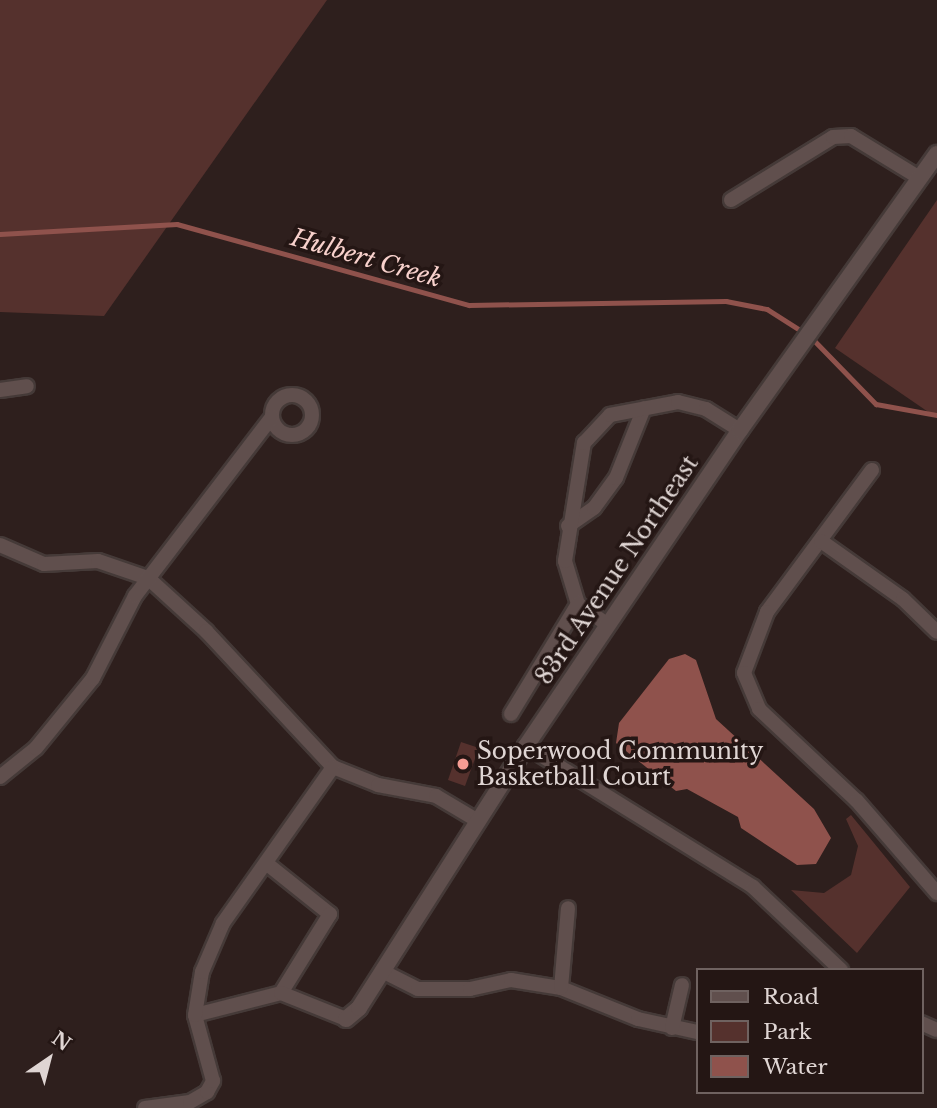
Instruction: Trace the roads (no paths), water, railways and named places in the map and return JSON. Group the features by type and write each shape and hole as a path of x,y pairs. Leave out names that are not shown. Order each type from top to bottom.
{"street":[{"path":"731,200 833,137 852,136 918,177"},
{"name":"83rd Avenue Northeast","path":"346,1018 382,971 526,746 740,430 918,177 937,154"},
{"path":"0,390 26,386"},
{"path":"608,625 578,604 565,561 568,526 584,443 610,415 678,402 706,409 740,430"},
{"path":"568,526 594,508 616,478 644,408"},
{"path":"0,777 36,748 93,678 148,578 272,417"},
{"path":"872,470 767,612 744,673 759,709 857,801 937,893"},
{"path":"821,541 904,599 937,632"},
{"path":"0,545 44,564 98,561 148,578 206,631 333,768 355,777 436,796 478,821"},
{"path":"511,714 578,604"},
{"path":"526,746 753,887 839,968"},
{"path":"145,1108 190,1102 214,1081 195,1015 202,972 223,923 333,768"},
{"path":"266,863 330,914 281,993"},
{"path":"561,988 568,908"},
{"path":"382,971 418,989 470,989 512,980 561,988 672,1028 696,1032"},
{"path":"672,1028 682,985"},
{"path":"195,1015 281,993 346,1018"}],"water":[{"path":"685,654 696,660 716,719 814,809 831,838 816,864 797,865 741,828 738,817 687,789 676,791 616,743 619,723 669,659"}],"waterway":[{"name":"Hulbert Creek","path":"0,234 177,224 469,305 726,301 767,309 805,333"},
{"path":"812,338 876,404 937,415"}],"place":[{"name":"Soperwood Community Basketball Court","path":"463,764"}]}
